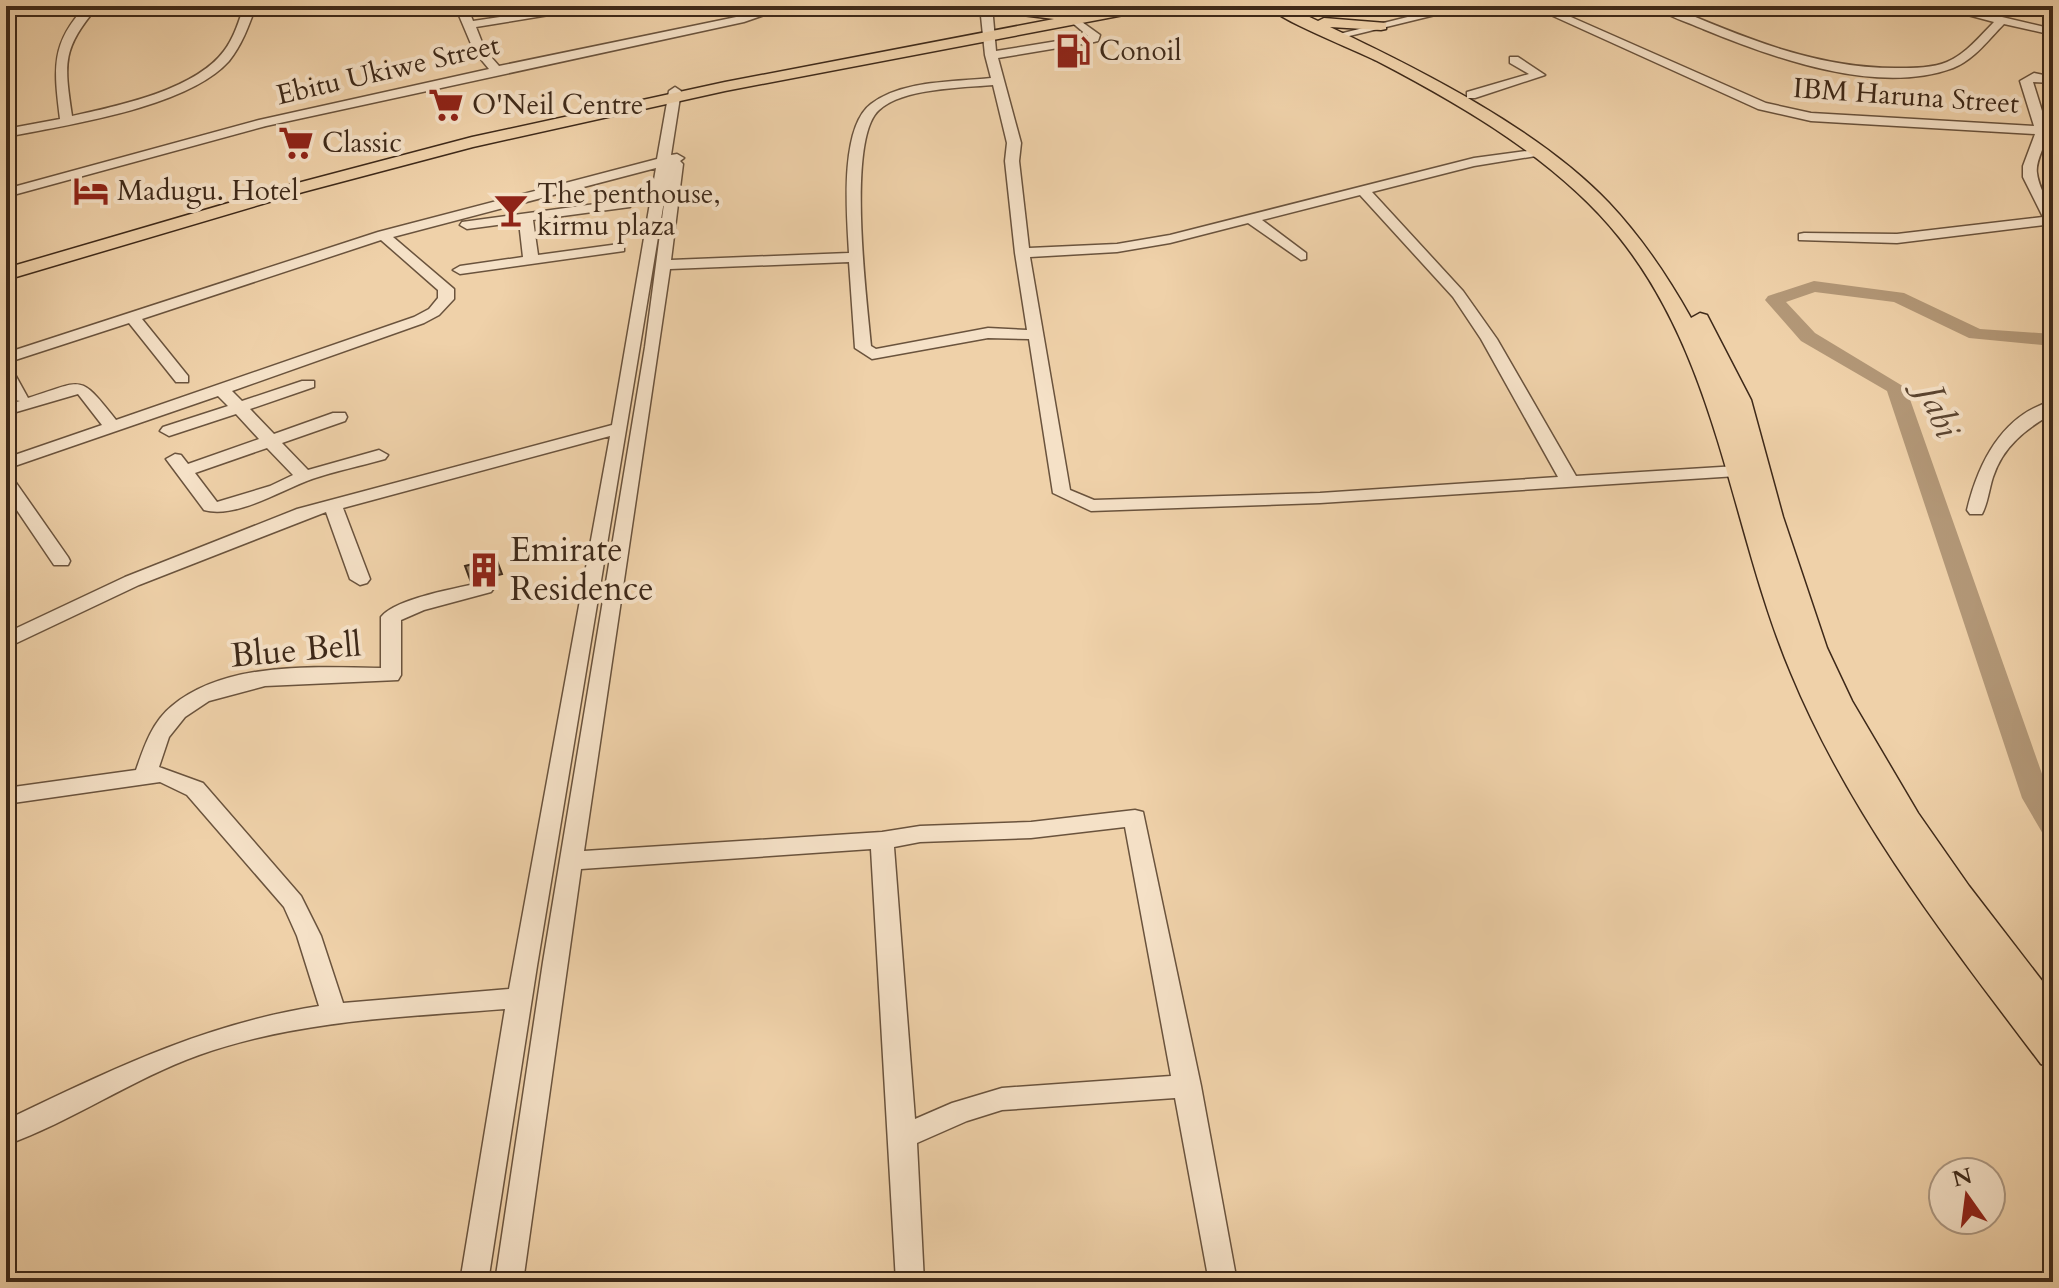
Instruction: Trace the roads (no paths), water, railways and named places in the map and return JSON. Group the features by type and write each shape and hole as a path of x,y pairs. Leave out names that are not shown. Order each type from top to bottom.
{"main road":[{"path":"6,274 367,169 635,106 995,38 1107,6"},
{"path":"994,7 1068,17 1150,6"},
{"path":"1274,6 1341,35 1379,38"},
{"path":"1284,6 1459,98 1537,152 1626,226 1674,279 1708,333 1740,400 1771,517 1814,648 1838,701 1908,821 1958,894 2053,1020"},
{"path":"1317,21 1379,38 1471,95 1552,152 1620,211 1690,334 1716,397 1795,648 1816,699 1889,830 1933,897 2053,1054"},
{"path":"6,265 349,166 522,123 681,99 957,42 995,38"}],"street":[{"path":"67,122 61,80 62,45 73,24 92,6"},
{"path":"6,133 67,122 150,98 197,79 221,62 236,43 250,6"},
{"path":"461,6 480,51 496,70"},
{"path":"468,25 595,6"},
{"name":"Ebitu Ukiwe Street","path":"6,193 263,123 496,70 744,19 784,6"},
{"path":"1379,38 1466,6"},
{"name":"IBM Haruna Street","path":"1537,6 1762,106 1784,112 1811,117 2047,130"},
{"path":"1659,6 1811,65 1877,72 1925,71 1956,62 1996,25"},
{"path":"1940,6 1975,15 1996,25 2053,32"},
{"path":"994,7 998,81 1014,143 1012,161 1022,253 1062,493 1083,505 1320,498 1737,471"},
{"path":"995,38 1094,39 1094,35 1068,17"},
{"path":"1471,95 1539,75 1514,60"},
{"path":"1804,237 1890,241 1958,235 2051,220 2030,177 2030,166 2047,130 2026,81 2034,77 2052,80"},
{"path":"998,81 925,90 881,102 870,110 861,124 853,181 863,348 866,352 906,352 988,333 1037,335"},
{"path":"474,1282 525,966 681,99"},
{"path":"1022,253 1117,248 1170,239 1474,162 1537,152"},
{"path":"6,358 383,235 671,160"},
{"path":"509,1282 555,962 665,265 671,160"},
{"path":"1364,191 1458,294 1489,339 1570,482"},
{"path":"531,260 532,196"},
{"path":"451,227 625,204"},
{"path":"1250,218 1301,256"},
{"path":"6,464 419,320 434,312 446,299 446,289 383,235"},
{"path":"460,270 619,248"},
{"path":"665,265 858,257"},
{"path":"133,317 182,379"},
{"path":"6,372 21,396"},
{"path":"169,431 308,384"},
{"path":"6,410 79,388 83,389 113,428"},
{"path":"221,389 304,476"},
{"path":"1976,510 1982,480 1998,446 2017,427 2053,406"},
{"path":"339,417 180,465 210,506 217,508 276,490 304,476 379,455"},
{"path":"6,641 132,581 332,503 620,428"},
{"path":"6,481 61,561"},
{"path":"332,503 360,579"},
{"name":"Blue Bell","path":"145,775 160,732 187,705 222,687 266,679 391,675 391,617 417,606 484,588"},
{"path":"6,796 162,774 195,789 293,902 309,936 334,1014"},
{"path":"572,861 882,840 920,834 1031,830 1135,818 1223,1282"},
{"path":"882,840 910,1282"},
{"path":"525,966 555,962"},
{"path":"6,1133 169,1056 217,1038 334,1014 521,998"},
{"path":"903,1137 961,1111 1002,1099 1188,1086"}],"waterway":[{"name":"Jabi","path":"2053,340 1976,334 1898,297 1814,286 1774,300 1808,337 1896,388 2035,798 2053,827"}],"place":[{"name":"Conoil","path":"1073,51"},
{"name":"O'Neil Centre","path":"446,105"},
{"name":"Classic","path":"296,143"},
{"name":"Madugu. Hotel","path":"91,191"},
{"name":"The penthouse, kirmu plaza","path":"511,210"},
{"name":"Emirate Residence","path":"484,570"}]}
